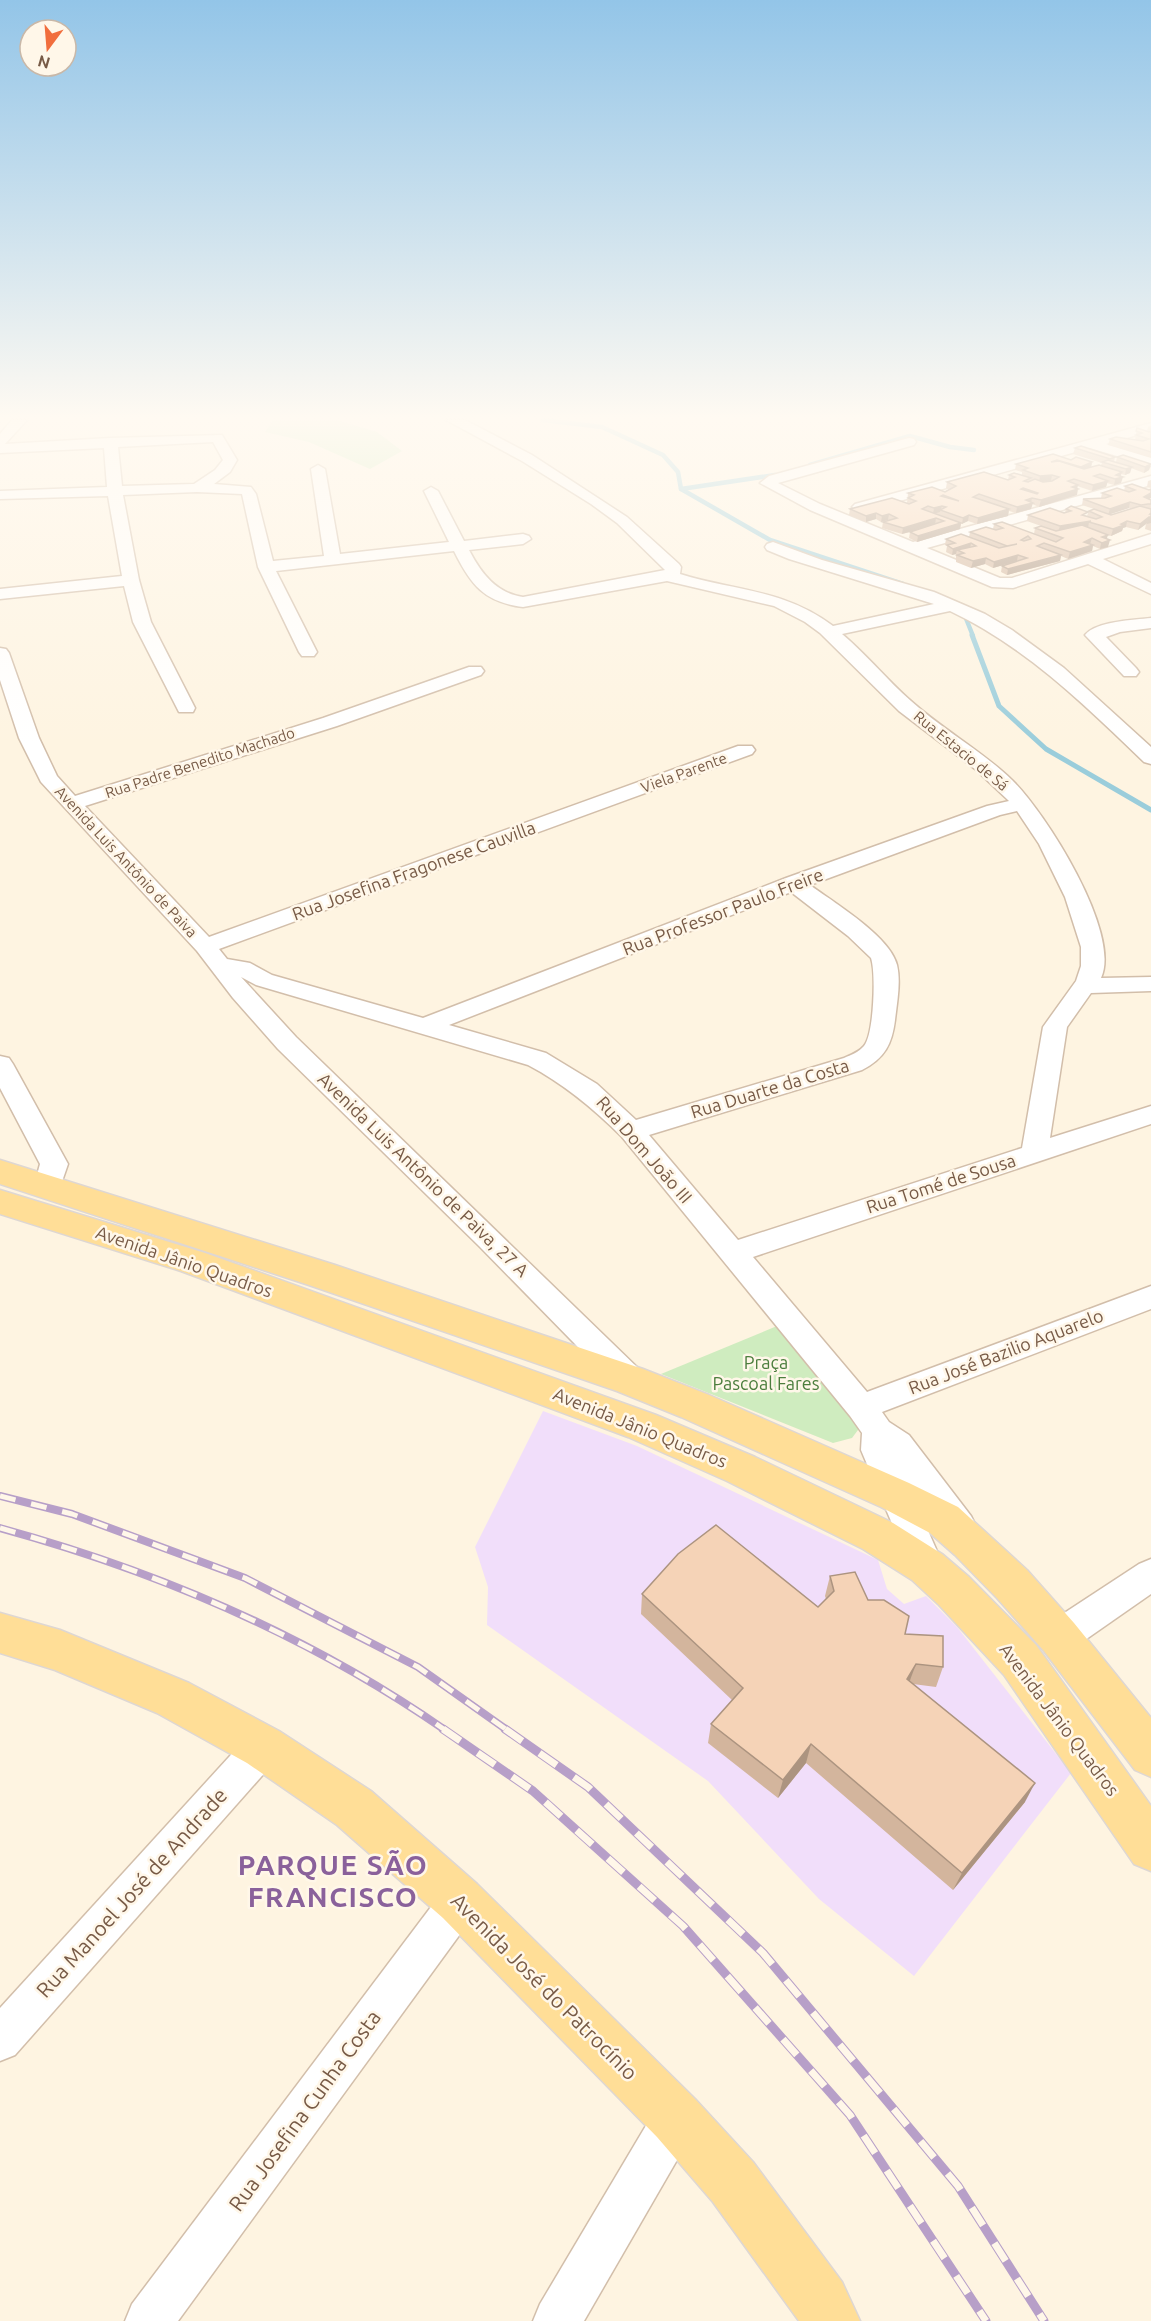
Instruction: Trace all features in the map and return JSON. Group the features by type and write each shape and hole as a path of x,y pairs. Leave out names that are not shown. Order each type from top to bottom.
{"main road":[{"name":"Avenida Jânio Quadros","path":"0,1172 322,1275 630,1380 695,1406 896,1495 944,1520 970,1542 1059,1637 1151,1754"},
{"name":"Avenida Jânio Quadros","path":"0,1202 193,1262 642,1426 823,1508 879,1536 927,1567 954,1591 1020,1660 1151,1847"},
{"name":"Avenida José do Patrocínio","path":"0,1633 60,1651 173,1698 264,1747 354,1808 460,1901 676,2118 733,2182 821,2303 831,2321"}],"street":[{"path":"122,528 131,580 142,622 186,708"},
{"path":"256,528 266,567 308,652"},
{"path":"328,528 333,560"},
{"path":"450,528 457,546 494,593 505,600 519,602 668,576 673,572 673,567 630,528"},
{"path":"869,528 998,583 1013,583 1151,539"},
{"path":"913,547 979,528"},
{"path":"266,567 523,539"},
{"path":"773,547 812,562 894,583 953,605 995,627 1086,695 1151,758"},
{"path":"1090,558 1151,589"},
{"name":"Rua Estacio de Sá","path":"668,576 697,585 776,601 816,621 906,707 988,769 1022,804 1063,871 1082,911 1092,947 1093,967 1084,986 1061,1014 1055,1026 1035,1152"},
{"path":"0,594 131,580"},
{"path":"829,632 953,605"},
{"path":"1130,672 1094,635 1117,627 1151,622"},
{"name":"Avenida Luis Antônio de Paiva","path":"0,653 29,738 48,778 213,956"},
{"name":"Rua Padre Benedito Machado","path":"71,804 330,722 476,671"},
{"name":"Viela Parente","path":"623,795 745,750"},
{"name":"Rua Josefina Fragonese Cauvilla","path":"213,956 623,795"},
{"name":"Rua Professor Paulo Freire","path":"425,1026 794,883 984,813 1022,804"},
{"name":"Rua Duarte da Costa","path":"631,1131 853,1064 870,1056 880,1044 886,989 882,956 794,883"},
{"name":"Rua Dom João III","path":"213,956 264,980 537,1059 570,1076 593,1092 631,1131 870,1419 898,1445 970,1542"},
{"name":"Avenida Luis Antônio de Paiva, 27 A","path":"213,956 241,993 287,1043 630,1380"},
{"path":"1084,986 1151,984"},
{"path":"0,1064 54,1164 48,1186"},
{"name":"Rua Tomé de Sousa","path":"732,1253 1151,1115"},
{"name":"Rua José Bazilio Aquarelo","path":"870,1419 1151,1297"},
{"path":"870,1419 877,1450 927,1567"},
{"path":"1059,1637 1151,1575"},
{"name":"Rua Manoel José de Andrade","path":"0,2040 264,1747"},
{"name":"Rua Josefina Cunha Costa","path":"149,2321 460,1901"},
{"path":"557,2321 676,2118"}],"shaded area":[{"path":"543,1411 637,1446 878,1560 887,1589 904,1604 926,1596 957,1627 1071,1773 914,1976 819,1899 708,1781 487,1625 488,1587 475,1547"}],"green space":[{"name":"Praça Pascoal Fares","path":"777,1326 861,1426 852,1438 833,1443 661,1374"}],"building":[{"path":"921,528 943,528 918,536 910,532"},
{"path":"982,528 1019,528 1056,542 1063,538 1036,528 1056,531 1091,528 1108,535 1102,537 1110,540 1102,543 1092,538 1084,542 1093,545 1070,552 1044,543 1037,546 1061,555 1008,569 1002,566 1027,558 1018,555 994,562 986,558 973,561 957,555 964,553 957,550 976,546 971,543 953,549 947,545 955,543 946,539 961,534 999,548 1017,544 1007,546 970,532","holes":["1028,536 1031,539 1021,540"]},
{"path":"716,1525 818,1607 834,1591 830,1576 855,1572 868,1600 884,1600 909,1616 905,1634 943,1636 943,1667 916,1664 907,1679 1035,1783 962,1873 811,1744 783,1780 711,1724 743,1688 642,1594 678,1554"}],"waterway":[{"path":"750,528 770,540 903,584"},
{"path":"961,613 965,616 973,636"},
{"path":"972,635 999,706 1046,749 1151,810"}],"railway":[{"path":"0,1496 72,1514 245,1578 418,1667 507,1730"},
{"path":"0,1528 117,1565 231,1610 341,1665 394,1696 445,1730"},
{"path":"443,1729 533,1791 683,1926 850,2115 986,2321"},
{"path":"505,1729 588,1787 763,1953 958,2186 1044,2321"}],"district":[{"name":"PARQUE SÃO FRANCISCO","path":"333,1881"}]}
